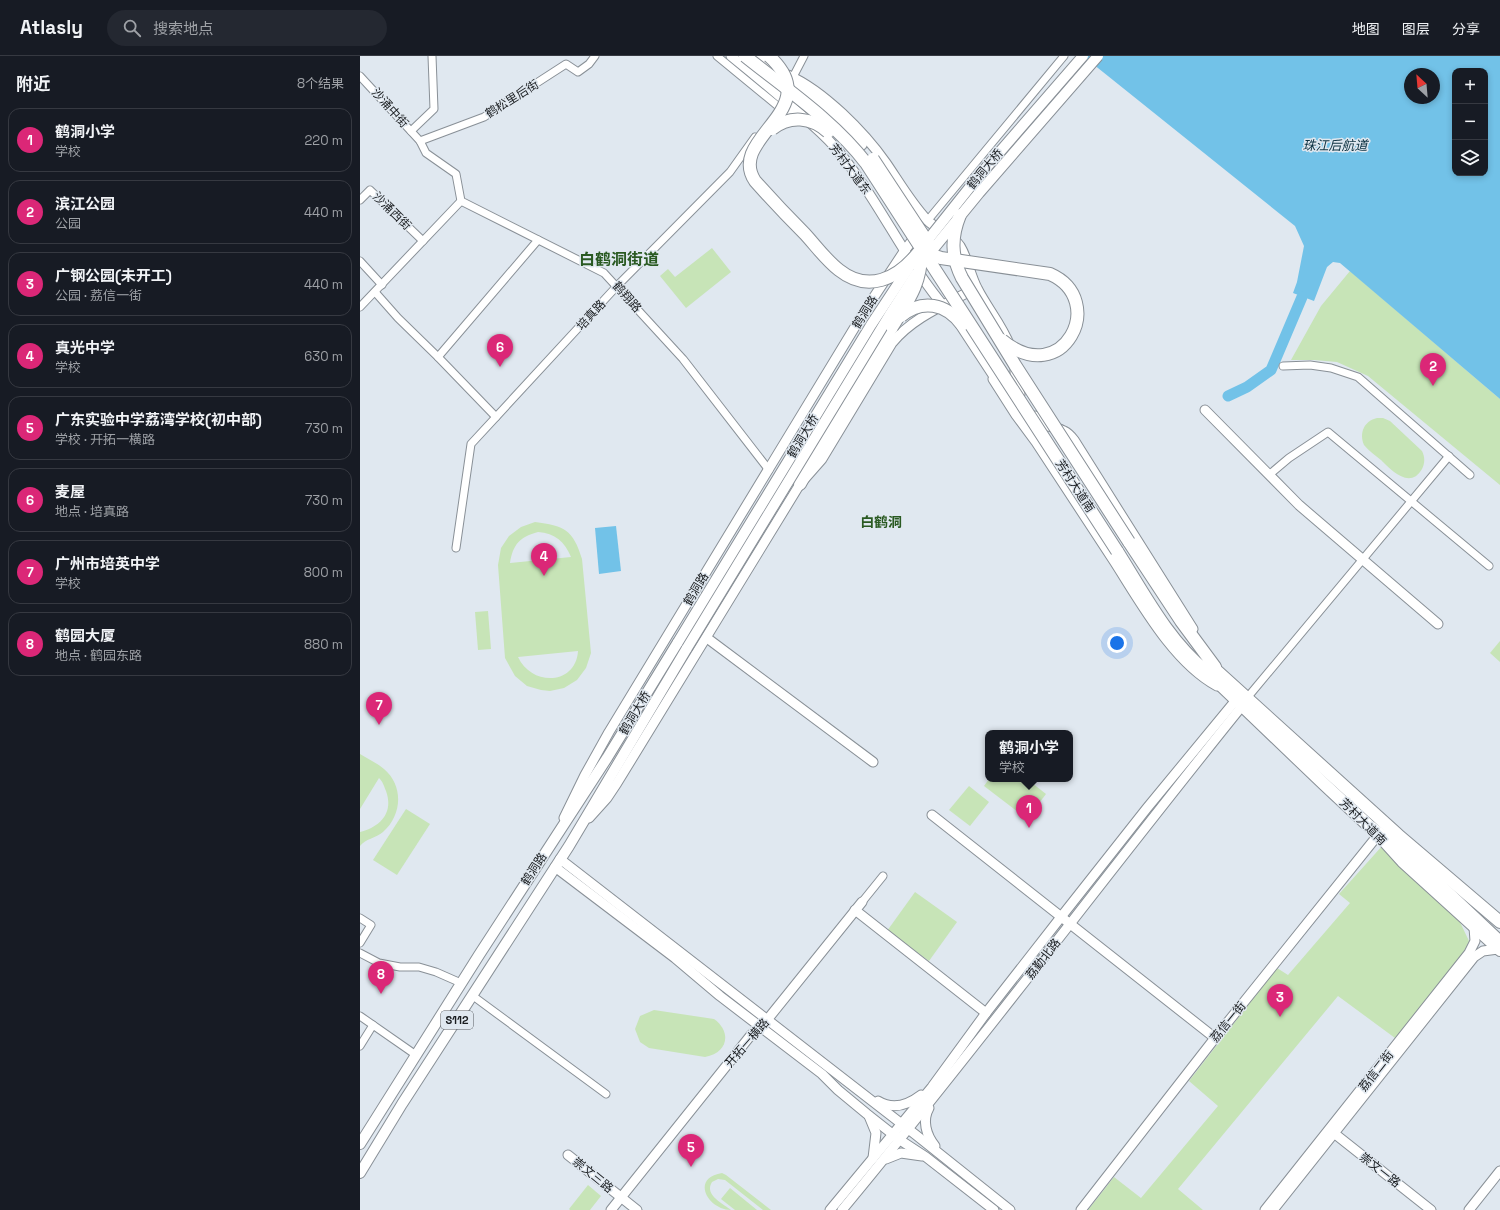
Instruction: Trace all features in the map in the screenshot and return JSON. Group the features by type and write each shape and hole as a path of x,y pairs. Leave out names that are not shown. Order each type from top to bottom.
{"highway":[{"name":"芳村大道东","path":"745,56 847,140 872,171 935,269"},
{"name":"芳村大道东","path":"758,56 837,120 861,144 875,162 909,213"},
{"path":"769,56 780,68 784,76 787,95 781,113 758,142 751,154 749,162 750,172 755,181 842,273 861,280 883,280 901,271 918,253"},
{"path":"758,142 776,126 789,120 807,120 820,126 840,143 853,158 904,232 935,269"},
{"path":"800,484 914,290 921,265 921,241 909,213"},
{"name":"芳村大道南","path":"909,213 1123,546 1186,640 1202,658 1221,674 1238,699 1368,825"},
{"path":"960,214 954,236 954,252 958,268 965,283 1123,546"},
{"path":"915,238 928,253 941,258 1050,274 1064,283 1074,297 1077,315 1073,332 1063,346 1053,352 1037,355 1026,354 1012,348 996,334"},
{"name":"芳村大道南","path":"935,269 1042,443 1123,546 1168,629 1192,660 1500,922"},
{"path":"892,327 903,314 920,306 940,307 954,315 1042,443"},
{"path":"1368,825 1409,856 1499,947"}],"main road":[{"name":"鹤洞大桥","path":"554,839 607,758 871,325 918,253 978,177 1084,56"},
{"name":"鹤洞大桥","path":"580,827 888,316 926,258 960,214 1098,56"},
{"name":"芳村大道南","path":"1368,825 1402,862 1474,927 1499,947"},
{"name":"鹤洞路","path":"360,1173 402,1104 580,827"},
{"name":"鹤洞路","path":"362,1138 554,839"}],"street":[{"path":"411,131 434,109 432,56"},
{"name":"鹤松里后街","path":"420,141 484,117 566,64 578,72 589,64 595,56"},
{"path":"717,56 779,107 819,131"},
{"name":"芳村大道东","path":"730,56 778,94 819,131 839,152 883,214 929,289 943,305"},
{"path":"793,77 804,56"},
{"name":"鹤洞路","path":"554,839 585,775 609,732 864,312 905,250 928,220 1064,56"},
{"name":"芳村大道东","path":"775,70 793,77 810,88 828,102 864,136 879,153 928,220 950,236 959,245 977,287"},
{"name":"沙涌中街","path":"360,76 420,141"},
{"name":"培真路","path":"456,548 471,444 618,286 730,172 779,107"},
{"path":"360,307 461,201 456,174 426,153 420,141"},
{"name":"沙涌西街","path":"360,200 370,190 423,241"},
{"name":"鹤翔路","path":"461,201 604,273 618,286 683,359 769,470"},
{"path":"438,357 538,240"},
{"path":"360,261 382,285"},
{"name":"鹤洞路","path":"580,827 607,798 617,783 800,484 822,459 892,343 915,322 977,287"},
{"name":"芳村大道南","path":"977,287 1010,344 1015,359 1015,382 1017,389 1040,423 1048,427 1065,431 1077,445 1221,674"},
{"path":"375,292 398,318 496,417"},
{"name":"芳村大道南","path":"943,305 952,316 1016,415 1042,443 1163,635 1185,660 1207,680 1238,699"},
{"path":"1283,366 1310,365 1331,368 1358,376 1470,475"},
{"path":"1205,410 1299,505 1438,624"},
{"path":"1042,443 1038,433 1048,427"},
{"path":"1270,474 1289,458 1328,432 1489,566"},
{"path":"1238,699 1362,559 1449,456"},
{"path":"759,487 768,483 780,485 787,491 789,502"},
{"path":"707,638 873,762"},
{"name":"荔勤北路","path":"934,1091 986,1013 1147,808 1238,699"},
{"name":"荔勤北路","path":"830,1210 873,1159 896,1137 1070,924 1154,815 1238,699"},
{"path":"932,815 1215,1038"},
{"name":"荔信一街","path":"1081,1210 1215,1038 1378,835"},
{"path":"557,863 676,958 764,1024 847,1082 905,1126 1010,1210"},
{"name":"开拓一横路","path":"611,1210 751,1035 764,1024 883,876"},
{"path":"855,910 986,1013"},
{"path":"360,918 371,925 360,943"},
{"name":"荔信二街","path":"1273,1210 1469,953 1475,941 1474,927"},
{"name":"荔信二街","path":"1265,1210 1332,1131 1474,957 1483,951 1499,947"},
{"path":"360,953 379,963 400,967 419,967 436,972 461,983"},
{"path":"472,996 606,1094"},
{"path":"360,1016 416,1055"},
{"path":"764,1024 867,1114 896,1137 926,1156 994,1210"},
{"path":"360,1046 373,1025"},
{"path":"847,1082 881,1103 893,1106 900,1106 914,1101 934,1091"},
{"path":"838,1090 846,1091 848,1087 847,1082"},
{"path":"934,1091 927,1111 925,1121 926,1130 930,1140 943,1156"},
{"path":"867,1114 876,1133 873,1159"},
{"name":"崇文一路","path":"1332,1131 1431,1210"},
{"name":"荔勤北路","path":"842,1210 883,1161 896,1137"},
{"path":"883,1161 901,1153 926,1156"},
{"name":"崇文三路","path":"568,1155 637,1210"},
{"path":"1469,1210 1500,1171"}],"green space":[{"path":"712,248 731,272 686,308 660,276 668,269 675,277"},
{"path":"1350,271 1500,399 1500,485 1368,376 1337,362 1291,360 1321,306"},
{"path":"1377,418 1383,418 1390,421 1422,451 1424,464 1417,475 1412,478 1406,478 1395,473 1364,445 1362,432 1369,422"},
{"path":"535,522 553,525 566,531 575,541 582,559 591,653 586,668 577,680 564,688 550,691 527,686 515,676 505,658 498,565 501,548 509,536 521,527","holes":["538,532 549,534 559,539 566,547 571,557 510,563 511,556 518,542 526,536","578,651 575,662 570,670 562,676 552,678 533,674 525,667 518,657"]},
{"path":"488,611 491,649 478,650 475,612"},
{"path":"1500,641 1500,662 1490,653"},
{"path":"360,754 384,769 390,776 395,784 398,800 397,809 389,825 383,832 360,846 360,832 374,827 384,818 387,812 388,799 386,791 379,778 360,809"},
{"path":"987,782 1031,782 1046,794 1027,819 984,786"},
{"path":"969,786 989,802 970,826 949,810"},
{"path":"406,809 430,824 397,875 373,860"},
{"path":"1383,845 1458,918 1469,941 1463,956 1395,1038 1338,996 1178,1189 1203,1210 1088,1210 1114,1177 1141,1198 1218,1106 1189,1081 1277,968 1288,975 1350,903 1339,894"},
{"path":"915,892 957,922 929,961 887,931"},
{"path":"654,1010 714,1019 720,1024 725,1036 723,1047 713,1055 705,1057 649,1048 640,1042 635,1029 640,1016"},
{"path":"722,1173 771,1210 763,1210 725,1180 718,1179 712,1182 710,1191 715,1198 731,1210 723,1209 715,1205 706,1193 705,1187 707,1181 712,1176"},
{"path":"588,1185 601,1196 590,1210 570,1210 569,1209"},
{"path":"730,1188 757,1210 735,1210 721,1199"}],"water":[{"name":"珠江后航道","path":"1083,56 1500,56 1500,399 1340,263 1333,262 1327,267 1314,301 1293,293 1297,282 1304,246 1295,226"},
{"path":"616,526 621,571 599,574 595,528"}],"waterway":[{"path":"1228,396 1247,387 1271,370 1302,297"}],"place":[{"name":"麦屋","path":"500,367"},
{"name":"滨江公园","path":"1433,386"},
{"name":"真光中学","path":"544,576"},
{"name":"广州市培英中学","path":"379,725"},
{"name":"鹤洞小学","path":"1029,828"},
{"name":"鹤园大厦","path":"381,994"},
{"name":"广钢公园(未开工)","path":"1280,1017"},
{"name":"广东实验中学荔湾学校(初中部)","path":"691,1167"}],"district":[{"name":"白鹤洞街道","path":"619,259"},
{"name":"白鹤洞","path":"881,522"}]}
